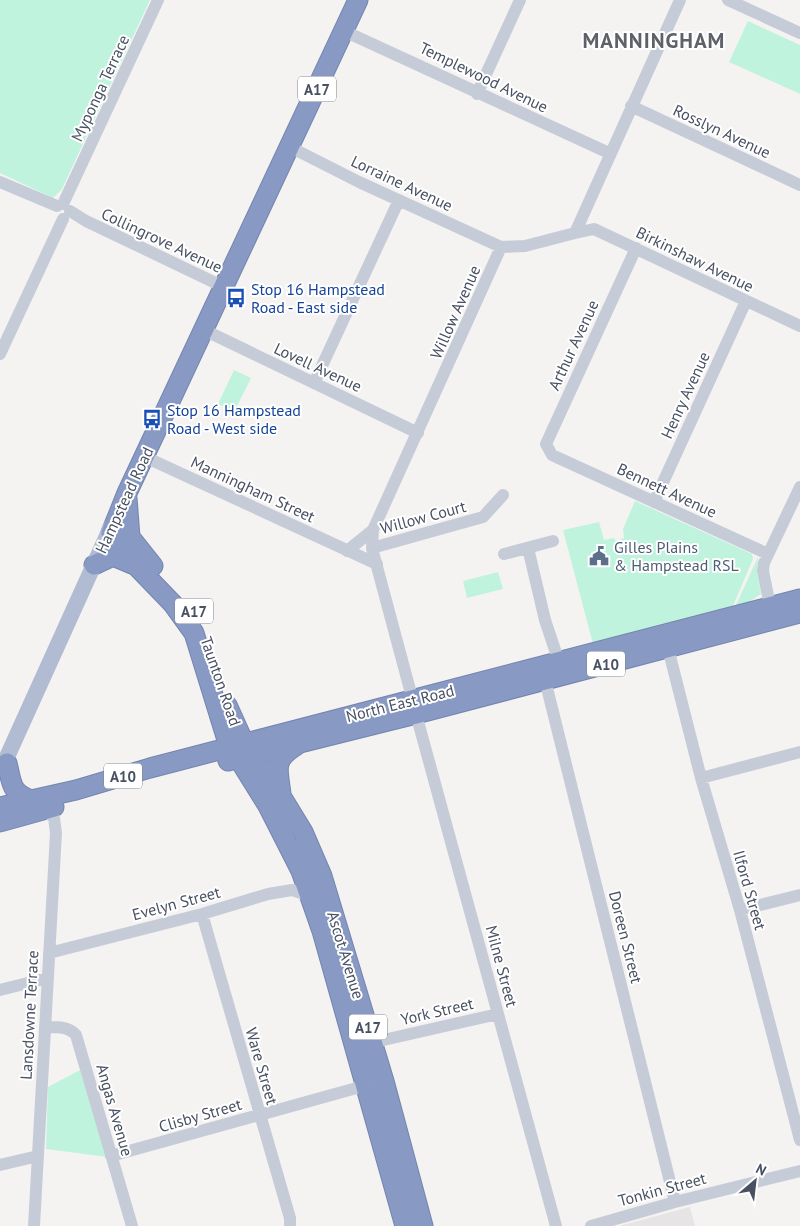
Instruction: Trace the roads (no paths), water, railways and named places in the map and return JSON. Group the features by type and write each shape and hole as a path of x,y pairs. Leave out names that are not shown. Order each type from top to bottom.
{"highway":[{"name":"Hampstead Road","path":"111,527 358,0"},
{"name":"Taunton Road","path":"127,493 130,537 189,605 200,623 212,650 229,713 242,751"},
{"name":"Taunton Road","path":"111,527 111,538 185,618 194,633 204,661 220,724 242,751"},
{"path":"94,565 114,556 136,566"},
{"name":"North East Road","path":"242,751 302,742 549,670 772,613 800,599"},
{"name":"North East Road","path":"772,613 800,613"},
{"name":"North East Road","path":"0,822 38,805 415,708"},
{"path":"281,796 278,768 280,758 302,742"},
{"name":"Ascot Avenue","path":"242,751 281,796 302,832 322,876 384,1081 423,1226"},
{"name":"Ascot Avenue","path":"242,751 301,871 310,896 405,1226"},
{"path":"4,762 13,789 19,795 38,805"},
{"name":"North East Road","path":"0,807 38,805"}],"main road":[{"name":"Hampstead Road","path":"0,785 4,762 111,527"}],"street":[{"name":"Myponga Terrace","path":"0,354 71,190 158,0"},
{"path":"477,94 520,0"},
{"path":"501,247 525,246 575,233 609,153 680,0"},
{"path":"728,0 800,33"},
{"name":"Templewood Avenue","path":"344,31 412,60 477,94 609,153"},
{"name":"Rosslyn Avenue","path":"631,106 800,185"},
{"name":"Lorraine Avenue","path":"290,147 501,247"},
{"name":"Collingrove Avenue","path":"0,182 44,202 62,214 86,222 224,287"},
{"path":"314,383 399,200"},
{"name":"Birkinshaw Avenue","path":"575,233 594,229 800,326"},
{"name":"Willow Avenue","path":"415,708 372,548 373,530 501,247"},
{"name":"Arthur Avenue","path":"552,455 546,444 549,435 636,248"},
{"name":"Henry Avenue","path":"654,502 746,301"},
{"name":"Lovell Avenue","path":"204,330 418,433"},
{"name":"Bennett Avenue","path":"552,455 768,554"},
{"name":"Manningham Street","path":"144,457 377,564"},
{"path":"772,613 763,571 768,554 800,488"},
{"name":"Willow Court","path":"372,548 483,517 503,495"},
{"path":"347,551 373,530"},
{"path":"504,554 553,541"},
{"name":"Doreen Street","path":"528,548 546,620 549,670 675,1202"},
{"name":"Ilford Street","path":"666,641 700,778 795,1101 800,1140"},
{"name":"Milne Street","path":"415,708 556,1226"},
{"path":"700,778 800,752"},
{"name":"Lansdowne Terrace","path":"34,1226 56,826 54,818 38,805"},
{"name":"Evelyn Street","path":"49,952 202,914 268,894 292,890 310,896"},
{"path":"740,910 800,895"},
{"name":"Ware Street","path":"202,914 258,1115 290,1218 290,1226"},
{"path":"0,990 48,978"},
{"name":"York Street","path":"354,1046 498,1014"},
{"name":"Angas Avenue","path":"45,1027 65,1028 72,1030 76,1035 132,1226"},
{"name":"Clisby Street","path":"111,1156 384,1081"},
{"path":"0,1165 38,1156"},
{"name":"Tonkin Street","path":"591,1226 675,1202 800,1171"}],"place":[{"name":"Stop 16 Hampstead Road - East side","path":"236,298"},
{"name":"Stop 16 Hampstead Road - West side","path":"152,419"},
{"name":"Gilles Plains & Hampstead RSL","path":"599,556"}],"district":[{"name":"MANNINGHAM","path":"654,40"}]}
